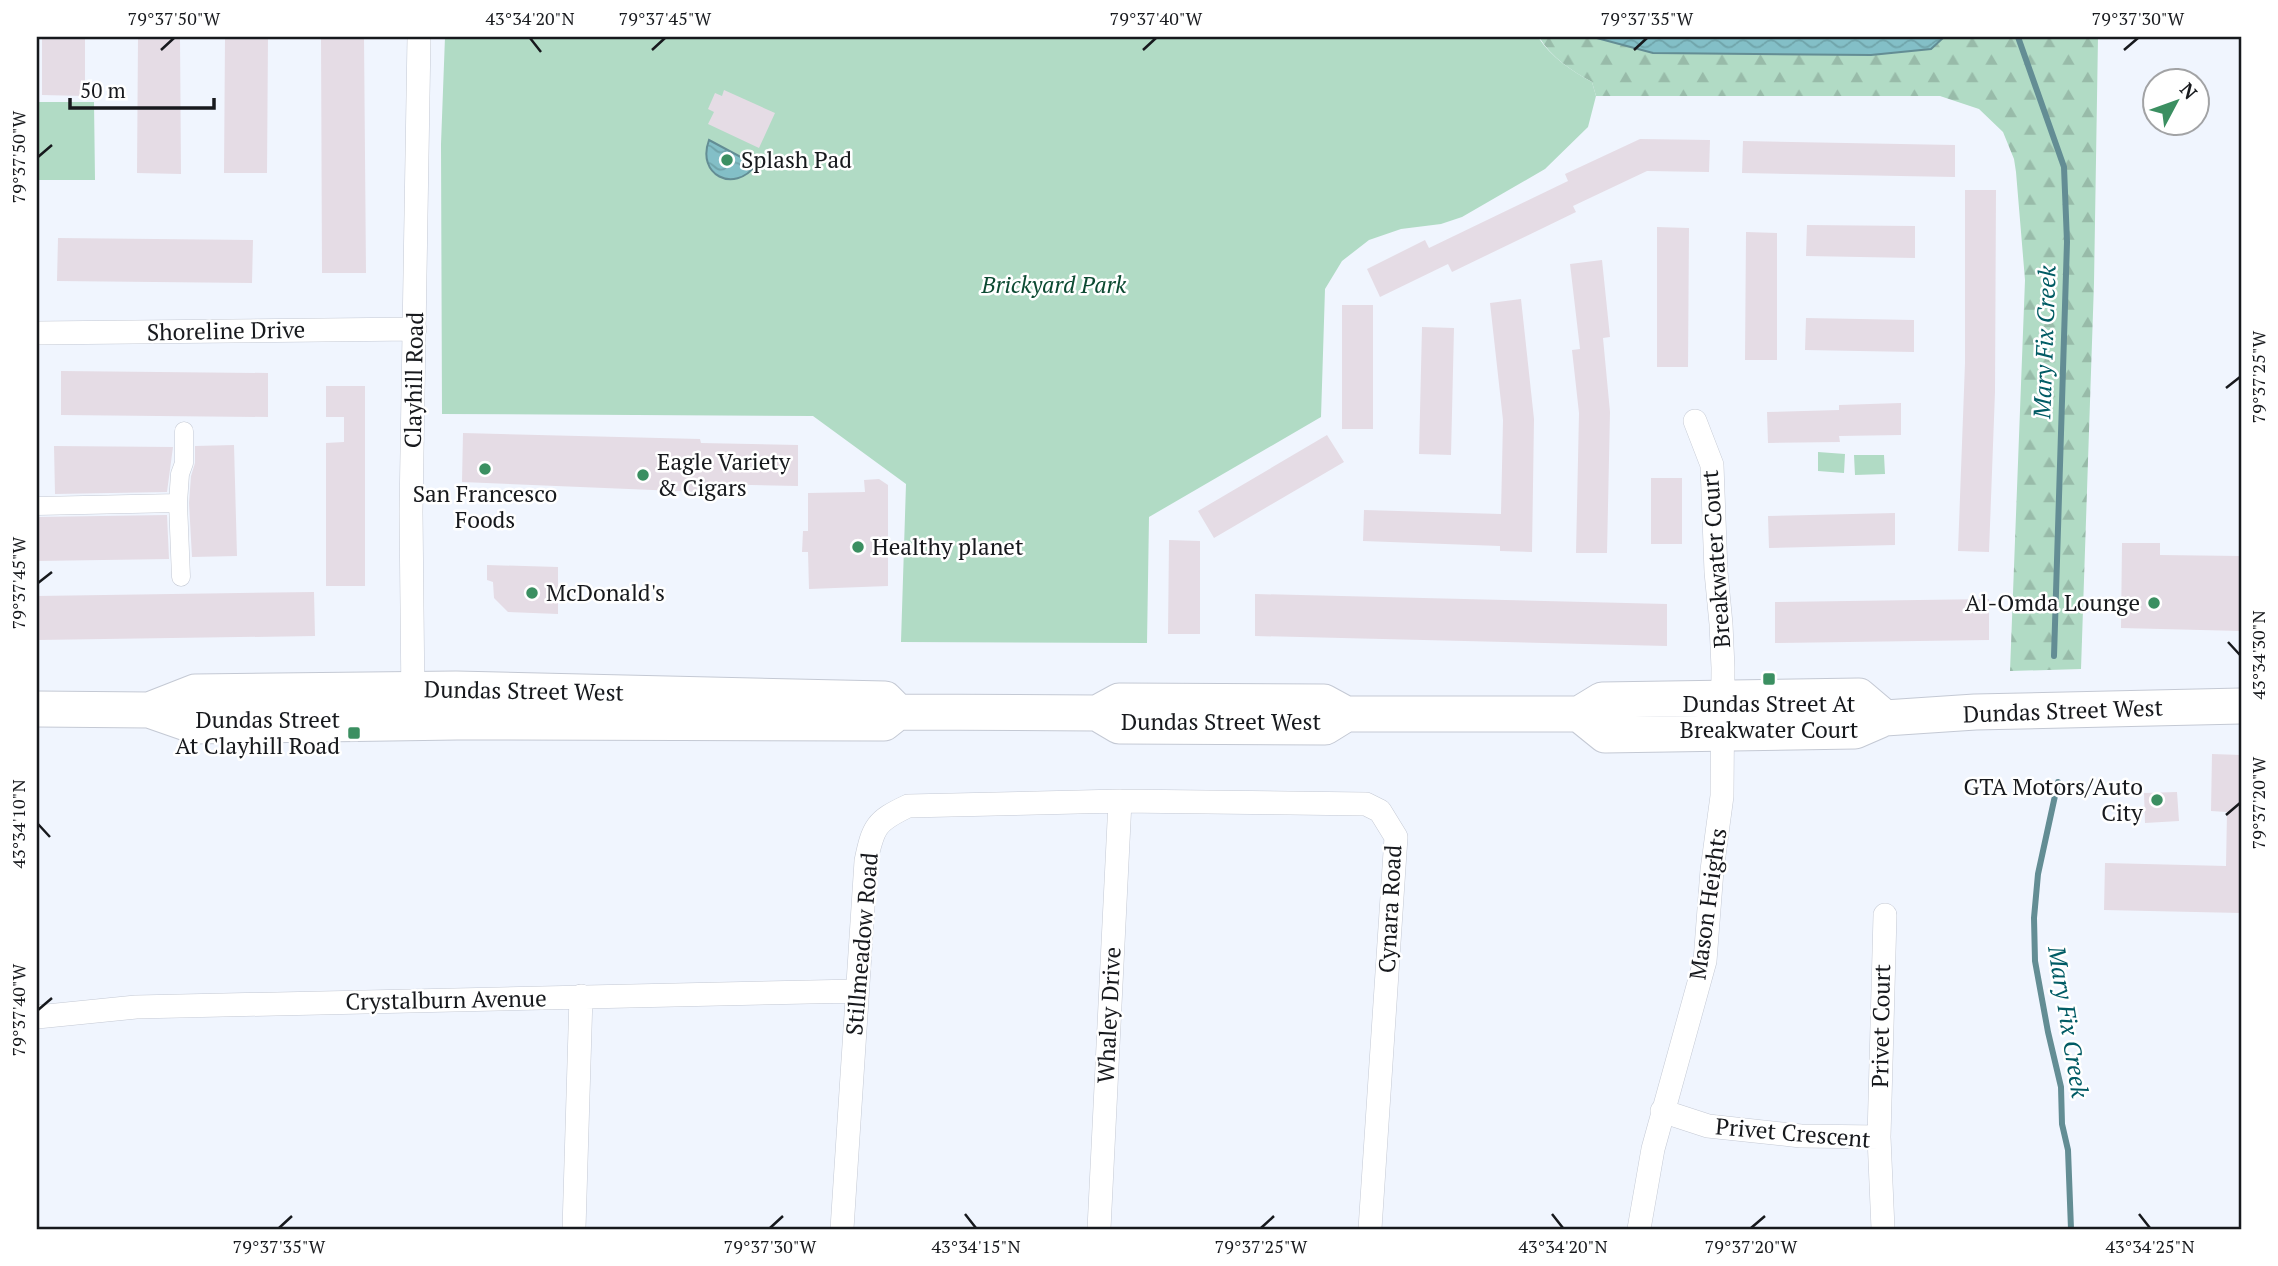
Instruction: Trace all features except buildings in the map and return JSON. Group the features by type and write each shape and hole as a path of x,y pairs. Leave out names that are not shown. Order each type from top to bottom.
{"main road":[{"name":"Dundas Street West","path":"37,709 149,710 195,726 413,706 549,690 885,699 898,712 1097,713 1119,726 1325,727 1346,714 1579,714 1602,701 1859,696 1885,718"},
{"name":"Dundas Street West","path":"1579,714 1605,735 1855,731 1885,718 1975,712 2241,706"}],"street":[{"name":"Clayhill Road","path":"413,706 411,512 419,37"},
{"name":"Shoreline Drive","path":"37,333 415,329"},
{"name":"Breakwater Court","path":"1695,421 1712,465 1723,699"},
{"path":"181,577 178,503 180,474 184,463 184,431"},
{"path":"37,506 178,503"},
{"name":"Mason Heights","path":"1639,1229 1650,1161 1662,1111 1705,961 1722,796 1723,699"},
{"name":"Stillmeadow Road","path":"842,1229 866,861 872,833 888,816 908,806 1119,801"},
{"name":"Whaley Drive","path":"1099,1229 1119,801"},
{"name":"Cynara Road","path":"1119,801 1366,804 1380,811 1395,837 1370,1229"},
{"name":"Privet Court","path":"1879,1137 1885,915"},
{"name":"Crystalburn Avenue","path":"37,1017 136,1007 857,991"},
{"path":"574,1229 581,996"},
{"name":"Privet Crescent","path":"1662,1111 1708,1126 1801,1136 1879,1137 1883,1229"}],"green space":[{"name":"Brickyard Park","path":"445,37 1538,37 1562,63 1592,82 1596,96 1588,127 1545,169 1462,217 1441,224 1401,229 1369,240 1342,261 1325,289 1321,417 1149,517 1147,643 901,642 906,484 813,416 442,414 441,144"},
{"path":"1539,37 2098,37 2094,283 2081,669 2010,671 2025,280 2016,172 2014,159 2003,132 1979,109 1940,96 1596,96 1592,82 1563,63"},
{"path":"37,102 94,102 95,180 37,180"},
{"path":"1818,452 1845,454 1844,473 1818,471"},
{"path":"1854,455 1884,455 1885,474 1855,475"}],"water":[{"path":"1593,37 1944,37 1931,49 1871,55 1653,53"},
{"name":"Splash Pad","path":"709,140 756,165 738,178 719,176 712,171 708,163 706,152"}],"waterway":[{"name":"Mary Fix Creek","path":"2018,37 2064,167 2067,242 2054,656"},
{"name":"Mary Fix Creek","path":"2058,782 2038,874 2034,918 2035,961 2061,1087 2062,1124 2068,1150 2071,1229"}],"place":[{"name":"Splash Pad","path":"727,160"},
{"name":"San Francesco Foods","path":"485,469"},
{"name":"Eagle Variety & Cigars","path":"643,475"},
{"name":"Healthy planet","path":"858,547"},
{"name":"McDonald's","path":"532,593"},
{"name":"Al-Omda Lounge","path":"2154,603"},
{"name":"Dundas Street At Breakwater Court","path":"1769,679"},
{"name":"Dundas Street At Clayhill Road","path":"354,733"},
{"name":"GTA Motors/Auto City","path":"2157,800"}]}
